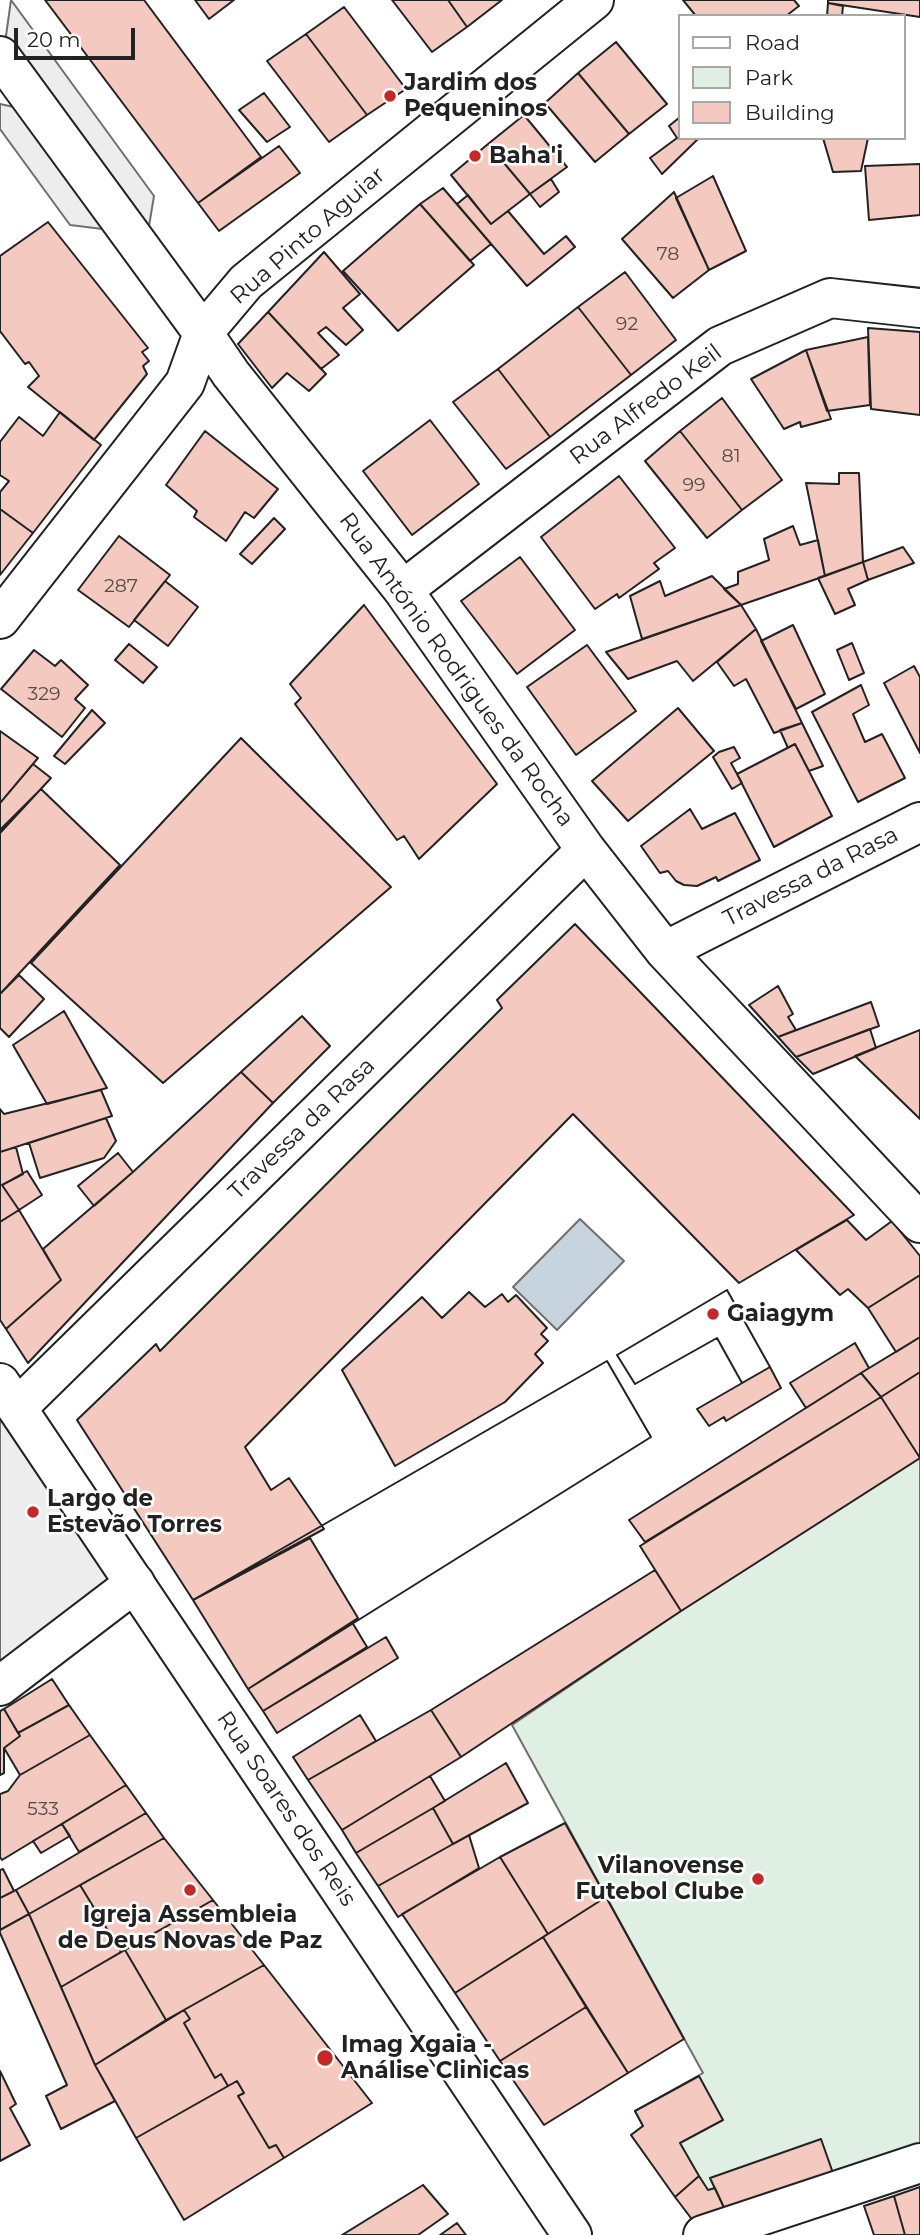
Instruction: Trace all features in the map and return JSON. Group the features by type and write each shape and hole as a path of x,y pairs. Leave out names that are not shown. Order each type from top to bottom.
{"street":[{"name":"Rua Pinto Aguiar","path":"0,618 185,383 203,333 246,282 594,0"},
{"name":"Rua António Rodrigues da Rocha","path":"0,56 231,374 403,590 586,849 665,951 920,1223"},
{"name":"Rua Alfredo Keil","path":"403,590 720,346 830,298 920,308"},
{"name":"Travessa da Rasa","path":"665,951 920,822"},
{"name":"Travessa da Rasa","path":"9,1396 586,849"},
{"name":"Rua Soares dos Reis","path":"9,1396 572,2235"},
{"path":"0,1686 135,1583"},
{"path":"703,2235 920,2163"}],"green space":[{"name":"Vilanovense Futebol Clube","path":"920,1457 920,2148 694,2222 631,2135 643,2126 635,2111 703,2073 512,1725 681,1611"}],"shaded area":[{"path":"11,0 154,196 147,238 5,43"},
{"path":"0,104 23,109 111,230 70,225 0,129"},
{"path":"580,1219 624,1261 557,1330 513,1287"},
{"name":"Largo de Estevão Torres","path":"0,1416 133,1608 0,1703"}],"building":[{"path":"45,0 144,0 261,157 198,203"},
{"path":"195,0 234,0 209,19"},
{"path":"392,0 448,0 467,27 432,52"},
{"path":"448,0 502,0 467,27"},
{"path":"683,0 794,0 799,6 789,14 694,14"},
{"path":"828,0 920,0 920,17 906,14 828,3"},
{"path":"828,3 843,6 842,14 827,14"},
{"path":"344,7 406,89 367,115 306,34"},
{"path":"306,34 367,115 329,142 267,61"},
{"path":"616,42 667,104 629,134 578,73"},
{"path":"578,73 629,134 595,162 545,103"},
{"path":"264,93 290,127 267,142 239,110"},
{"path":"524,115 567,167 530,194 488,144"},
{"path":"678,119 678,140 697,140 662,174 650,158 677,138 669,126"},
{"path":"824,140 868,140 861,171 833,172"},
{"path":"488,144 530,194 491,224 451,175"},
{"path":"279,146 300,173 219,231 198,203"},
{"path":"920,164 920,215 869,220 865,166"},
{"path":"713,176 746,251 709,270 676,198"},
{"path":"551,179 559,192 540,207 530,194"},
{"path":"443,188 491,244 470,261 420,204"},
{"path":"674,192 709,270 673,298 622,239"},
{"path":"468,195 491,224 508,211 544,254 566,236 575,247 527,286 457,204"},
{"path":"420,204 474,265 398,331 343,271"},
{"path":"48,222 148,348 142,352 149,361 143,366 147,374 94,440 28,387 39,376 29,362 25,364 0,331 0,256"},
{"path":"324,252 360,294 343,308 363,330 346,345 326,327 318,333 339,355 321,369 268,312"},
{"path":"625,272 676,340 631,375 578,307"},
{"path":"578,307 631,375 550,437 498,369"},
{"path":"268,312 326,374 309,391 287,373 272,388 238,344"},
{"path":"868,328 920,332 920,415 871,409"},
{"path":"868,337 870,405 827,411 806,350"},
{"path":"806,350 831,419 801,427 800,422 784,429 751,379"},
{"path":"498,369 550,437 506,469 453,402"},
{"path":"722,398 782,480 742,510 680,431"},
{"path":"60,412 101,445 33,533 0,509 0,492 9,481 0,475 0,442 19,417 43,436"},
{"path":"430,420 479,484 412,535 363,471"},
{"path":"205,431 278,489 254,518 245,512 226,541 194,517 197,511 166,485"},
{"path":"680,431 742,510 707,538 645,461"},
{"path":"839,473 859,473 863,562 825,576 806,483 839,484"},
{"path":"619,476 675,548 654,563 659,569 619,598 617,594 595,609 541,537"},
{"path":"0,509 33,533 0,575"},
{"path":"274,518 285,529 252,564 240,554"},
{"path":"793,526 800,545 818,540 825,576 741,605 724,589 738,584 738,572 769,560 764,539"},
{"path":"119,536 170,575 129,627 78,590"},
{"path":"903,547 914,563 868,580 863,562"},
{"path":"520,557 575,630 517,674 461,601"},
{"path":"863,562 868,580 848,589 855,605 835,614 818,578"},
{"path":"712,576 741,605 642,639 630,596 660,581 665,596"},
{"path":"165,581 198,607 168,646 134,620"},
{"path":"364,605 497,784 419,859 404,836 397,840 295,704 301,698 290,684"},
{"path":"741,605 756,629 693,681 677,661 628,679 606,652"},
{"path":"793,625 825,694 796,709 761,641"},
{"path":"756,629 802,723 774,733 746,679 734,686 717,662"},
{"path":"852,643 864,673 849,680 837,650"},
{"path":"129,644 157,667 143,683 115,660"},
{"path":"587,645 636,711 576,755 527,687"},
{"path":"34,650 55,666 61,660 88,685 75,699 85,708 62,737 1,689"},
{"path":"914,666 920,677 920,753 884,683"},
{"path":"861,685 869,705 853,714 865,742 882,734 905,778 858,802 812,712"},
{"path":"678,708 714,751 628,821 592,781"},
{"path":"92,710 105,723 65,764 54,756"},
{"path":"802,723 823,766 809,771 795,744 788,748 780,730"},
{"path":"0,731 38,758 0,803"},
{"path":"241,738 391,887 163,1083 31,963"},
{"path":"795,744 832,816 774,847 737,774"},
{"path":"734,747 740,758 731,763 742,783 732,789 713,757"},
{"path":"33,764 51,778 0,833 0,803"},
{"path":"41,789 120,865 0,994 0,830"},
{"path":"690,809 702,829 735,813 760,860 718,881 716,877 697,886 676,881 668,871 660,873 641,846"},
{"path":"575,924 854,1215 739,1283 573,1114 245,1447 271,1490 289,1478 324,1529 193,1600 77,1420 156,1344 160,1351 502,1008 497,1000"},
{"path":"19,975 44,999 9,1037 0,1028 0,994"},
{"path":"778,986 793,1014 788,1017 796,1030 778,1037 749,1005"},
{"path":"871,1002 879,1026 796,1057 778,1037"},
{"path":"64,1011 107,1088 47,1104 13,1045"},
{"path":"302,1016 330,1046 273,1103 241,1072"},
{"path":"870,1029 876,1048 813,1074 796,1057"},
{"path":"920,1030 920,1119 855,1056"},
{"path":"241,1072 273,1103 28,1363 6,1329 61,1280 43,1249 133,1172"},
{"path":"101,1090 112,1116 0,1152 0,1109 4,1114"},
{"path":"106,1118 116,1141 104,1158 40,1178 29,1143"},
{"path":"16,1147 23,1174 2,1185 19,1210 0,1222 0,1152"},
{"path":"118,1153 133,1172 94,1206 78,1186"},
{"path":"27,1171 42,1195 19,1210 2,1185"},
{"path":"19,1210 61,1280 6,1329 0,1320 0,1222"},
{"path":"847,1220 866,1240 892,1221 920,1256 920,1275 868,1308 848,1289 840,1295 796,1250"},
{"path":"920,1275 920,1337 896,1352 868,1308"},
{"name":"Gaiagym","path":"727,1290 770,1367 742,1383 717,1338 635,1384 617,1355"},
{"name":"Gaiagym","path":"727,1290 770,1367 742,1383 717,1338 635,1384 617,1355"},
{"path":"469,1292 485,1307 502,1294 508,1302 516,1295 547,1328 541,1334 548,1341 535,1354 543,1363 505,1402 395,1466 342,1370 422,1297 442,1318"},
{"path":"920,1337 920,1372 881,1397 861,1373"},
{"path":"855,1343 869,1368 806,1408 790,1383"},
{"path":"607,1361 651,1437 248,1689 193,1600"},
{"path":"607,1361 651,1437 248,1689 193,1600"},
{"path":"770,1367 781,1388 726,1421 724,1417 709,1426 697,1409"},
{"path":"920,1372 920,1458 881,1397"},
{"path":"861,1373 881,1397 645,1542 629,1520"},
{"path":"881,1397 920,1458 681,1611 640,1546"},
{"path":"310,1538 358,1618 248,1689 193,1600"},
{"path":"655,1570 681,1611 461,1757 431,1710"},
{"path":"352,1622 367,1647 263,1711 248,1689"},
{"path":"386,1637 398,1658 277,1733 263,1711"},
{"path":"52,1679 69,1705 18,1733 4,1709"},
{"path":"69,1705 90,1735 20,1775 4,1748 20,1736 18,1733"},
{"path":"4,1709 20,1736 4,1748 4,1773 0,1775 0,1711"},
{"path":"431,1710 461,1757 342,1830 308,1780"},
{"path":"360,1715 376,1741 308,1780 293,1757"},
{"path":"90,1735 126,1785 2,1860 0,1794 8,1791 20,1775"},
{"path":"506,1763 528,1803 453,1844 433,1808"},
{"path":"430,1776 445,1801 356,1853 342,1830"},
{"path":"126,1785 146,1813 79,1852 62,1824"},
{"path":"433,1808 453,1844 378,1886 356,1853"},
{"path":"146,1813 164,1838 29,1914 16,1890"},
{"path":"565,1823 606,1897 548,1934 500,1857"},
{"path":"62,1824 70,1836 41,1853 33,1841"},
{"path":"469,1835 479,1868 398,1917 378,1886"},
{"path":"164,1838 213,1900 121,1952 80,1885"},
{"path":"500,1857 548,1934 455,1993 402,1914"},
{"path":"3,1869 14,1891 0,1898 0,1870"},
{"path":"80,1885 121,1952 61,1987 29,1914"},
{"path":"16,1890 29,1914 0,1930 0,1898"},
{"path":"606,1897 684,2039 628,2073 543,1937"},
{"path":"213,1900 264,1965 166,2020 125,1950"},
{"path":"29,1914 95,2065 115,2101 61,2129 46,2096 67,2085 0,1933 0,1930"},
{"path":"543,1937 586,2007 500,2061 455,1993"},
{"path":"125,1950 166,2020 95,2065 61,1987"},
{"path":"264,1965 372,2103 284,2158 276,2145 269,2148 238,2096 244,2093 237,2081 228,2086 221,2074 215,2078 184,2023 190,2019 184,2010"},
{"path":"586,2007 628,2073 544,2125 500,2061"},
{"path":"184,2010 190,2019 184,2023 215,2078 221,2074 228,2086 136,2138 95,2065"},
{"path":"0,2071 16,2104 10,2108 30,2145 0,2161"},
{"path":"699,2076 723,2120 680,2143 699,2176 675,2197 631,2135 643,2126 635,2111"},
{"path":"237,2081 244,2093 238,2096 269,2148 276,2145 284,2158 184,2220 136,2138"},
{"path":"821,2139 834,2176 726,2212 710,2178"},
{"path":"699,2176 708,2190 715,2188 726,2212 694,2222 675,2197"},
{"path":"423,2185 448,2214 418,2235 342,2235"},
{"path":"920,2187 920,2235 905,2235 894,2196"},
{"path":"894,2196 905,2235 874,2235 864,2206"},
{"path":"457,2223 466,2235 440,2235"}],"place":[{"name":"Jardim dos Pequeninos","path":"390,96"},
{"name":"Baha'i","path":"475,156"},
{"name":"Gaiagym","path":"713,1314"},
{"name":"Largo de Estevão Torres","path":"33,1512"},
{"name":"Vilanovense Futebol Clube","path":"758,1879"},
{"name":"Igreja Assembleia de Deus Novas de Paz","path":"190,1890"},
{"name":"Imag Xgaia - Análise Clinicas","path":"325,2058"}]}
